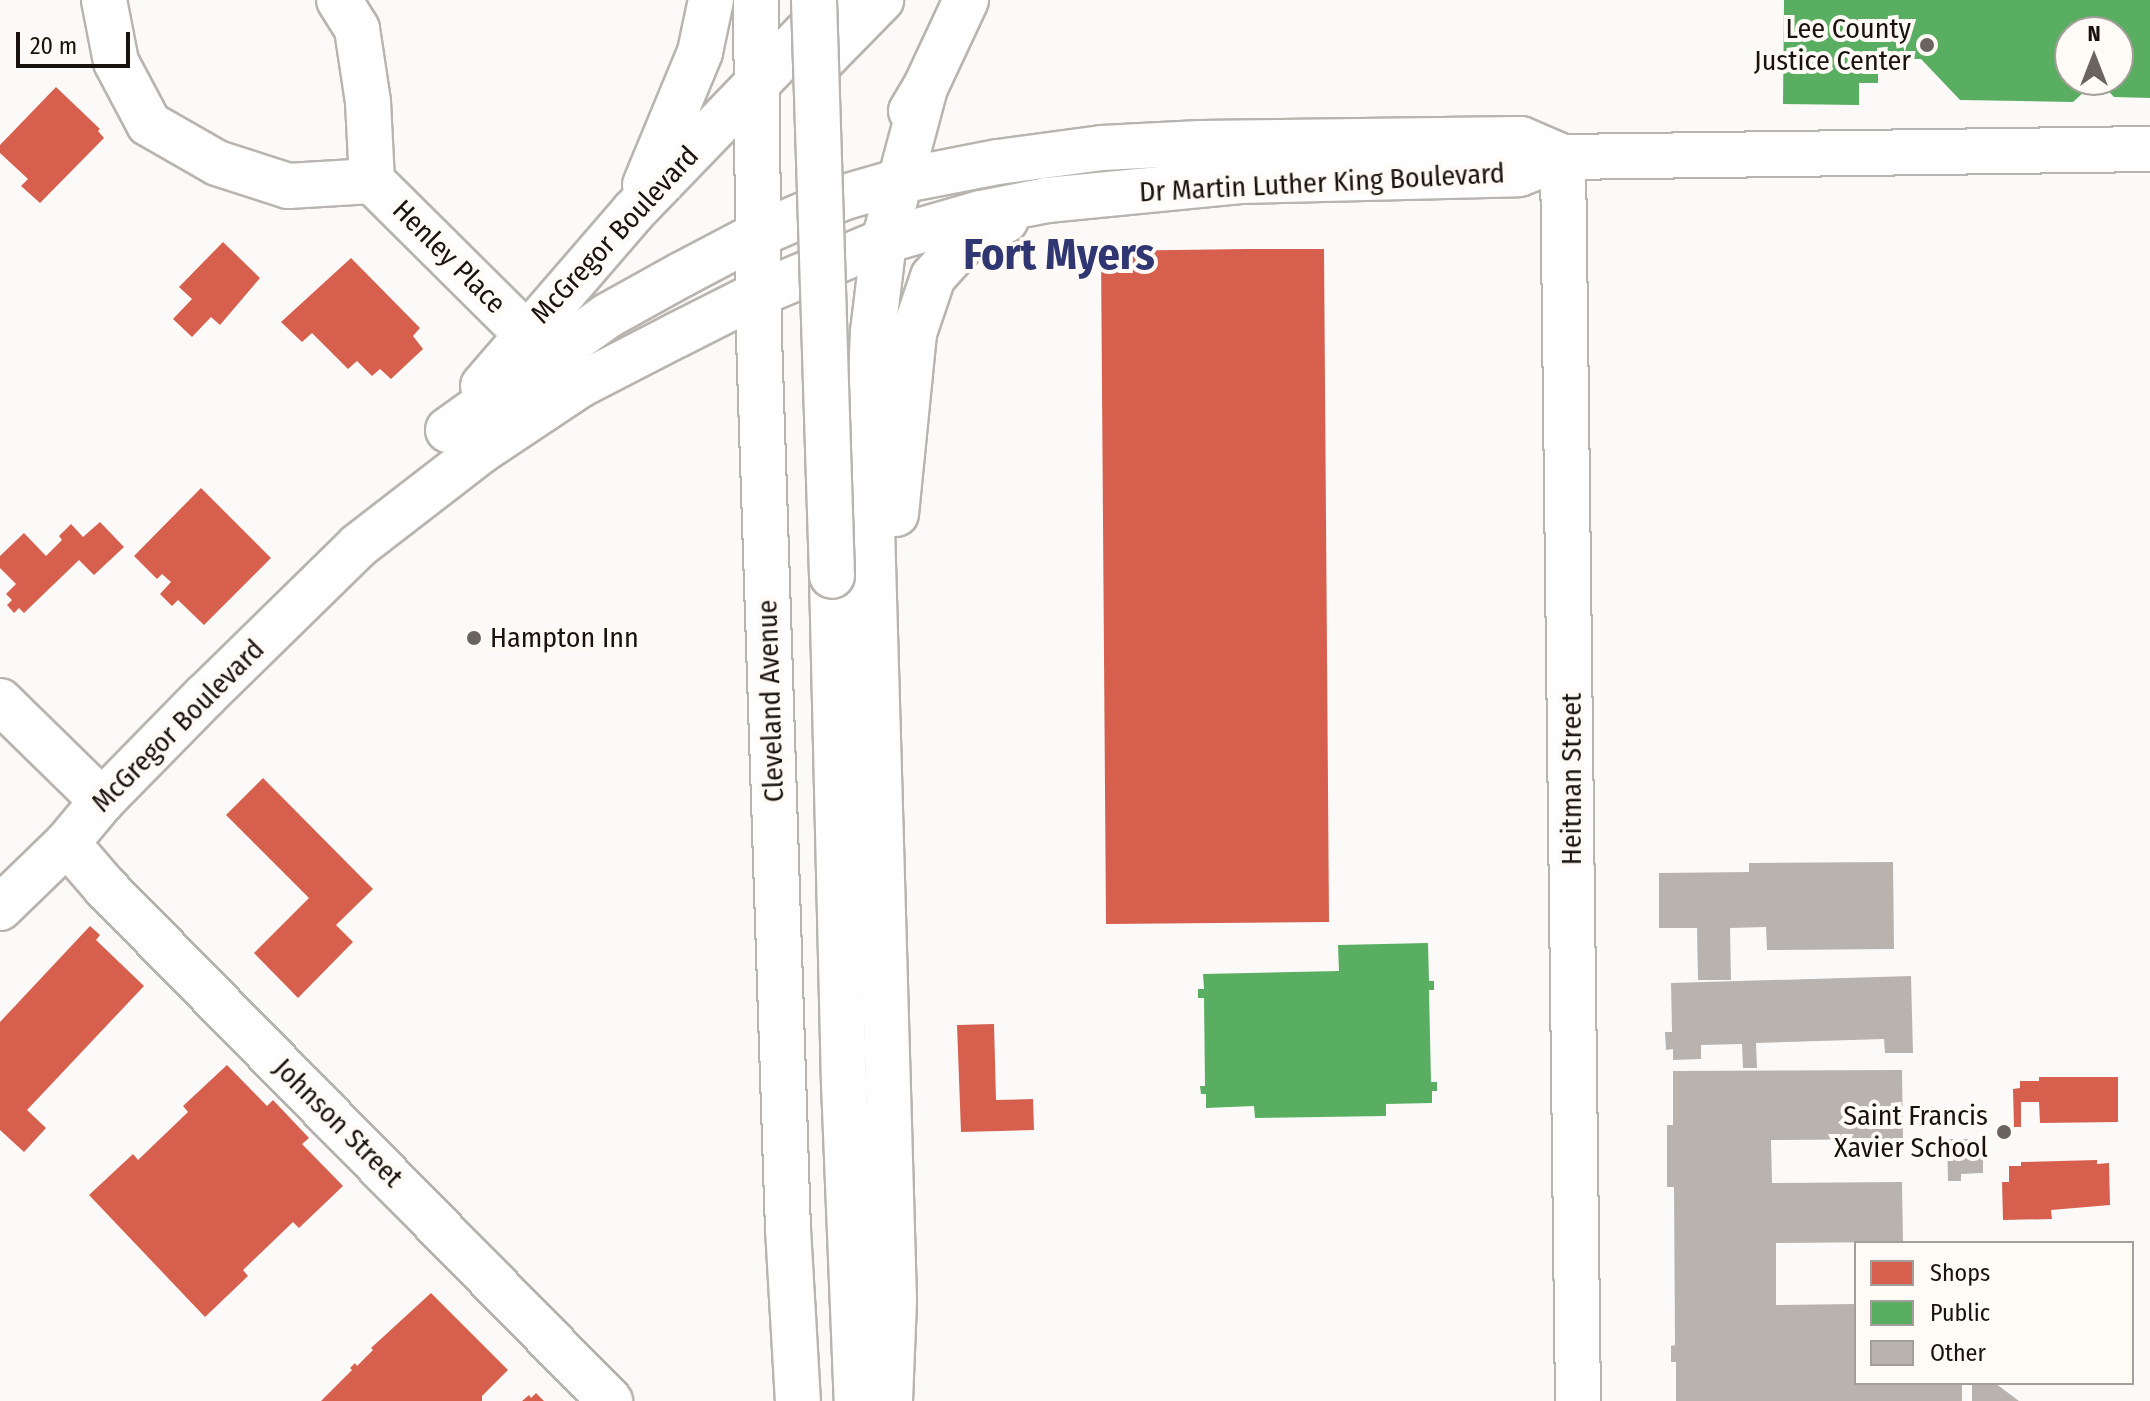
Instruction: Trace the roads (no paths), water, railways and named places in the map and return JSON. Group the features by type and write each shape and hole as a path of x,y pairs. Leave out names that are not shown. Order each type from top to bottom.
{"main road":[{"name":"Henley Place","path":"104,0 116,62 149,124 217,163 288,186 372,181"},
{"name":"Henley Place","path":"339,0 357,29 368,102 372,181 525,333"},
{"path":"633,212 690,80 711,0"},
{"name":"Cleveland Avenue","path":"756,0 759,83 758,294 787,1213 798,1401"},
{"path":"814,0 845,1099 857,1401"},
{"name":"McGregor Boulevard","path":"358,546 525,333 633,212 838,0"},
{"path":"757,145 784,98 881,0"},
{"path":"758,294 893,139 925,88 966,0"},
{"path":"890,1401 894,1300 869,424 873,332 884,241 925,88"},
{"name":"Dr Martin Luther King Boulevard","path":"757,235 845,197 900,181 998,162 1102,148 1200,143 1521,139 1563,157"},
{"name":"Dr Martin Luther King Boulevard","path":"758,294 884,241 981,213 1047,200 1240,181 1519,174 1563,157 2150,149"},
{"name":"Heitman Street","path":"1563,157 1578,1401"},
{"path":"881,779 896,674 897,491 914,333 933,277 967,239 1047,200"},
{"name":"McGregor Boulevard","path":"448,430 607,316 757,235"},
{"name":"McGregor Boulevard","path":"0,908 67,843 102,801 358,546 481,451 580,385 758,294"},
{"path":"0,701 102,801"},
{"name":"Johnson Street","path":"67,843 105,887 610,1401"}],"place":[{"name":"Lee County Justice Center","path":"1927,45"},
{"name":"Hampton Inn","path":"474,638"},
{"name":"Saint Francis Xavier School","path":"2004,1132"}],"district":[{"name":"Fort Myers","path":"1059,255"}]}
